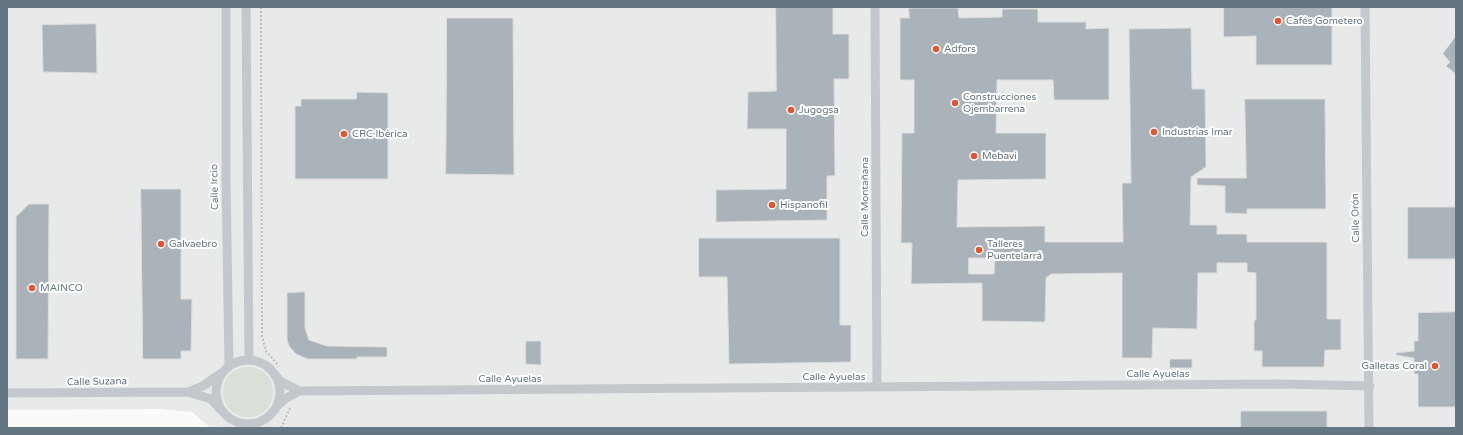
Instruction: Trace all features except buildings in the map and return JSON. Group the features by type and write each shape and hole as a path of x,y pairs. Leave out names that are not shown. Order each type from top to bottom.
{"street":[{"name":"Calle Ircio","path":"226,7 226,369"},
{"path":"246,7 249,360"},
{"name":"Calle Montañana","path":"875,7 877,387"},
{"name":"Calle Orón","path":"1365,7 1370,386 1369,428"},
{"path":"274,410 280,395 277,371 263,364 249,360 239,361 226,369 218,380 216,390 217,401 221,410 229,418 240,425 252,423 265,424 274,410 285,398 299,391"},
{"name":"Calle Suzana","path":"188,392 203,386 226,369"},
{"name":"Calle Ayuelas","path":"277,371 280,381 299,391 1279,384 1370,386"},
{"name":"Calle Suzana","path":"7,393 188,392 211,399 221,410"}],"path":[{"path":"261,7 262,336 266,351 277,371"},
{"path":"281,428 286,415 294,404"}],"shaded area":[{"path":"7,7 1456,7 1456,428 211,428 192,412 159,409 7,410"},
{"path":"253,367 258,368 266,374 272,382 272,402 266,410 258,416 243,417 238,416 230,410 224,402 223,387 224,382 230,374 238,368"}],"place":[{"name":"Cafés Gometero","path":"1278,21"},
{"name":"Adfors","path":"936,49"},
{"name":"Construcciones Ojembarrena","path":"955,103"},
{"name":"Jugogsa","path":"791,110"},
{"name":"Industrias Imar","path":"1154,132"},
{"name":"CRC Ibérica","path":"344,134"},
{"name":"Mebavi","path":"974,156"},
{"name":"Hispanofil","path":"772,205"},
{"name":"Galvaebro","path":"161,244"},
{"name":"Talleres Puentelarrá","path":"979,250"},
{"name":"MAINCO","path":"32,288"},
{"name":"Galletas Coral","path":"1435,366"}]}
